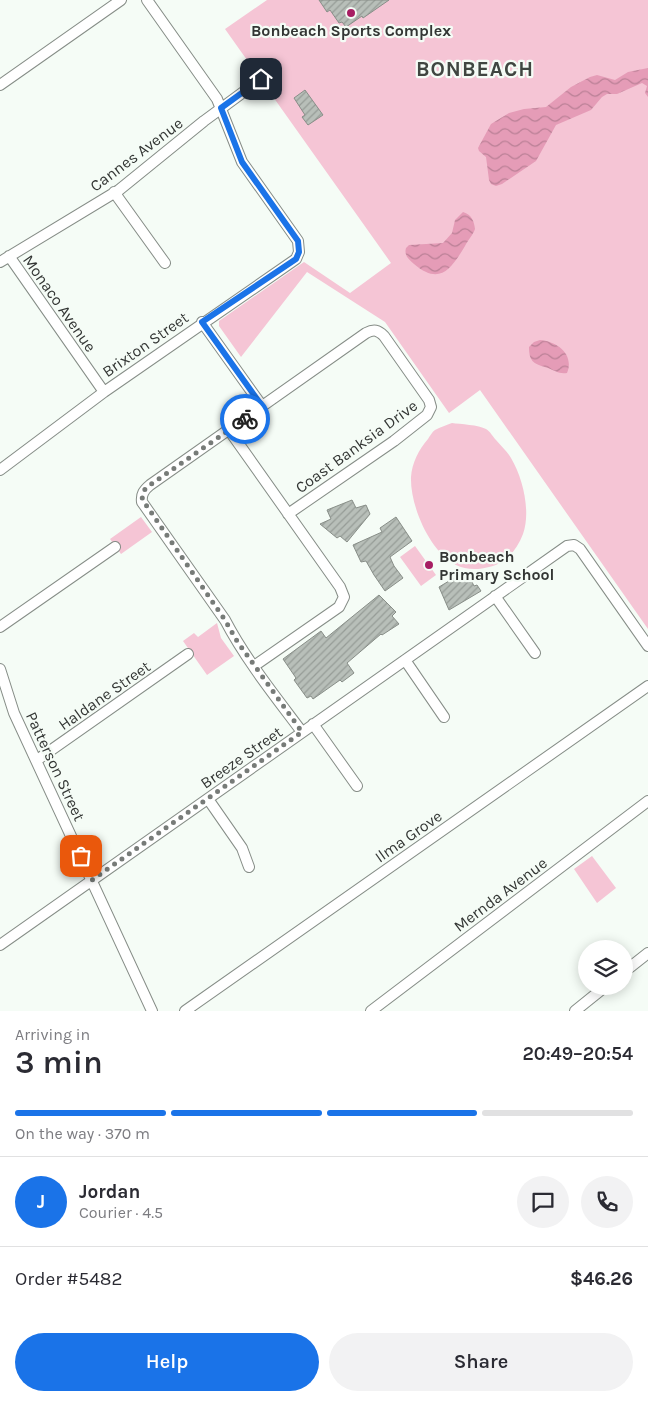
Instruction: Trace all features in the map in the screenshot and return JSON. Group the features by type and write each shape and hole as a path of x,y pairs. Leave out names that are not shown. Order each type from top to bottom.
{"street":[{"path":"0,85 121,0"},
{"path":"147,0 210,89 221,108"},
{"name":"Cannes Avenue","path":"0,262 114,192 261,79"},
{"name":"Brixton Street","path":"0,470 202,322 296,259 299,252 298,241 242,162 221,108"},
{"path":"114,192 165,263"},
{"name":"Monaco Avenue","path":"9,256 104,392"},
{"path":"202,322 262,406"},
{"name":"Coast Banksia Drive","path":"288,514 394,441 430,411 431,404 384,336 375,330 366,333 150,485 145,489 142,499 225,620 254,666 302,732"},
{"path":"229,430 340,587 344,597 339,607 254,666"},
{"name":"Breeze Street","path":"0,945 567,546 574,545 580,549 648,646"},
{"path":"0,627 115,547"},
{"path":"495,596 535,652"},
{"name":"Haldane Street","path":"37,760 188,654"},
{"path":"405,660 444,716"},
{"name":"Patterson Street","path":"0,669 14,713 152,1011"},
{"name":"Ilma Grove","path":"186,1011 648,686"},
{"path":"313,724 357,786"},
{"path":"208,799 242,848 249,867"},
{"name":"Mernda Avenue","path":"371,1011 648,801"},
{"path":"633,965 648,953"},
{"path":"575,1011 595,995"}],"shaded area":[{"path":"267,0 648,0 648,629 480,390 449,413 385,322 307,272 241,357 219,326 219,321 304,262 350,293 391,263 225,29"},
{"path":"452,423 487,430 509,455 522,485 526,516 521,540 506,559 485,568 464,568 446,558 437,549 423,526 414,501 411,477 416,456 434,431"},
{"path":"141,517 152,532 121,554 110,539"},
{"path":"415,546 436,575 421,586 400,557"},
{"path":"217,623 221,638 234,656 207,675 183,641 194,633 198,637"},
{"path":"592,856 616,888 597,903 574,869"}],"water":[{"path":"648,68 648,97 645,93 647,86 642,83 617,94 607,94 591,110 556,125 536,161 502,184 496,186 491,184 486,157 478,148 491,124 509,113 524,109 546,107 571,87 590,77 597,75 615,80 628,72"},
{"path":"463,212 472,219 475,229 450,268 438,274 431,274 408,259 406,248 409,245 443,243 452,233 455,220"},
{"path":"540,340 558,346 566,354 569,366 567,373 557,372 536,364 532,360 529,347 534,342"}],"building":[{"name":"Bonbeach Sports Complex","path":"319,0 389,0 346,27 342,22 339,23 330,10 327,12"},
{"path":"305,90 323,115 308,125 302,117 305,115 294,98"},
{"path":"352,500 356,508 366,505 370,514 347,542 340,536 337,538 320,524 331,519 327,510"},
{"path":"396,517 412,541 390,557 403,578 385,591 366,561 361,562 353,545 382,532 380,528"},
{"path":"459,575 461,579 466,576 481,591 449,610 439,587"},
{"path":"379,595 396,612 392,616 399,624 381,634 347,663 354,673 342,682 340,680 313,699 311,696 307,698 294,680 296,678 283,659 321,631 326,638"}],"way so far":[{"path":"81,856 92,880 302,732 254,666 225,620 142,502 145,489 245,419"}],"place":[{"name":"Bonbeach Sports Complex","path":"351,13"},
{"name":"Bonbeach Primary School","path":"429,565"}],"district":[{"name":"BONBEACH","path":"475,69"}],"route":[{"path":"245,419 262,406 202,322 296,259 299,252 298,241 242,162 221,108 261,79"}]}
